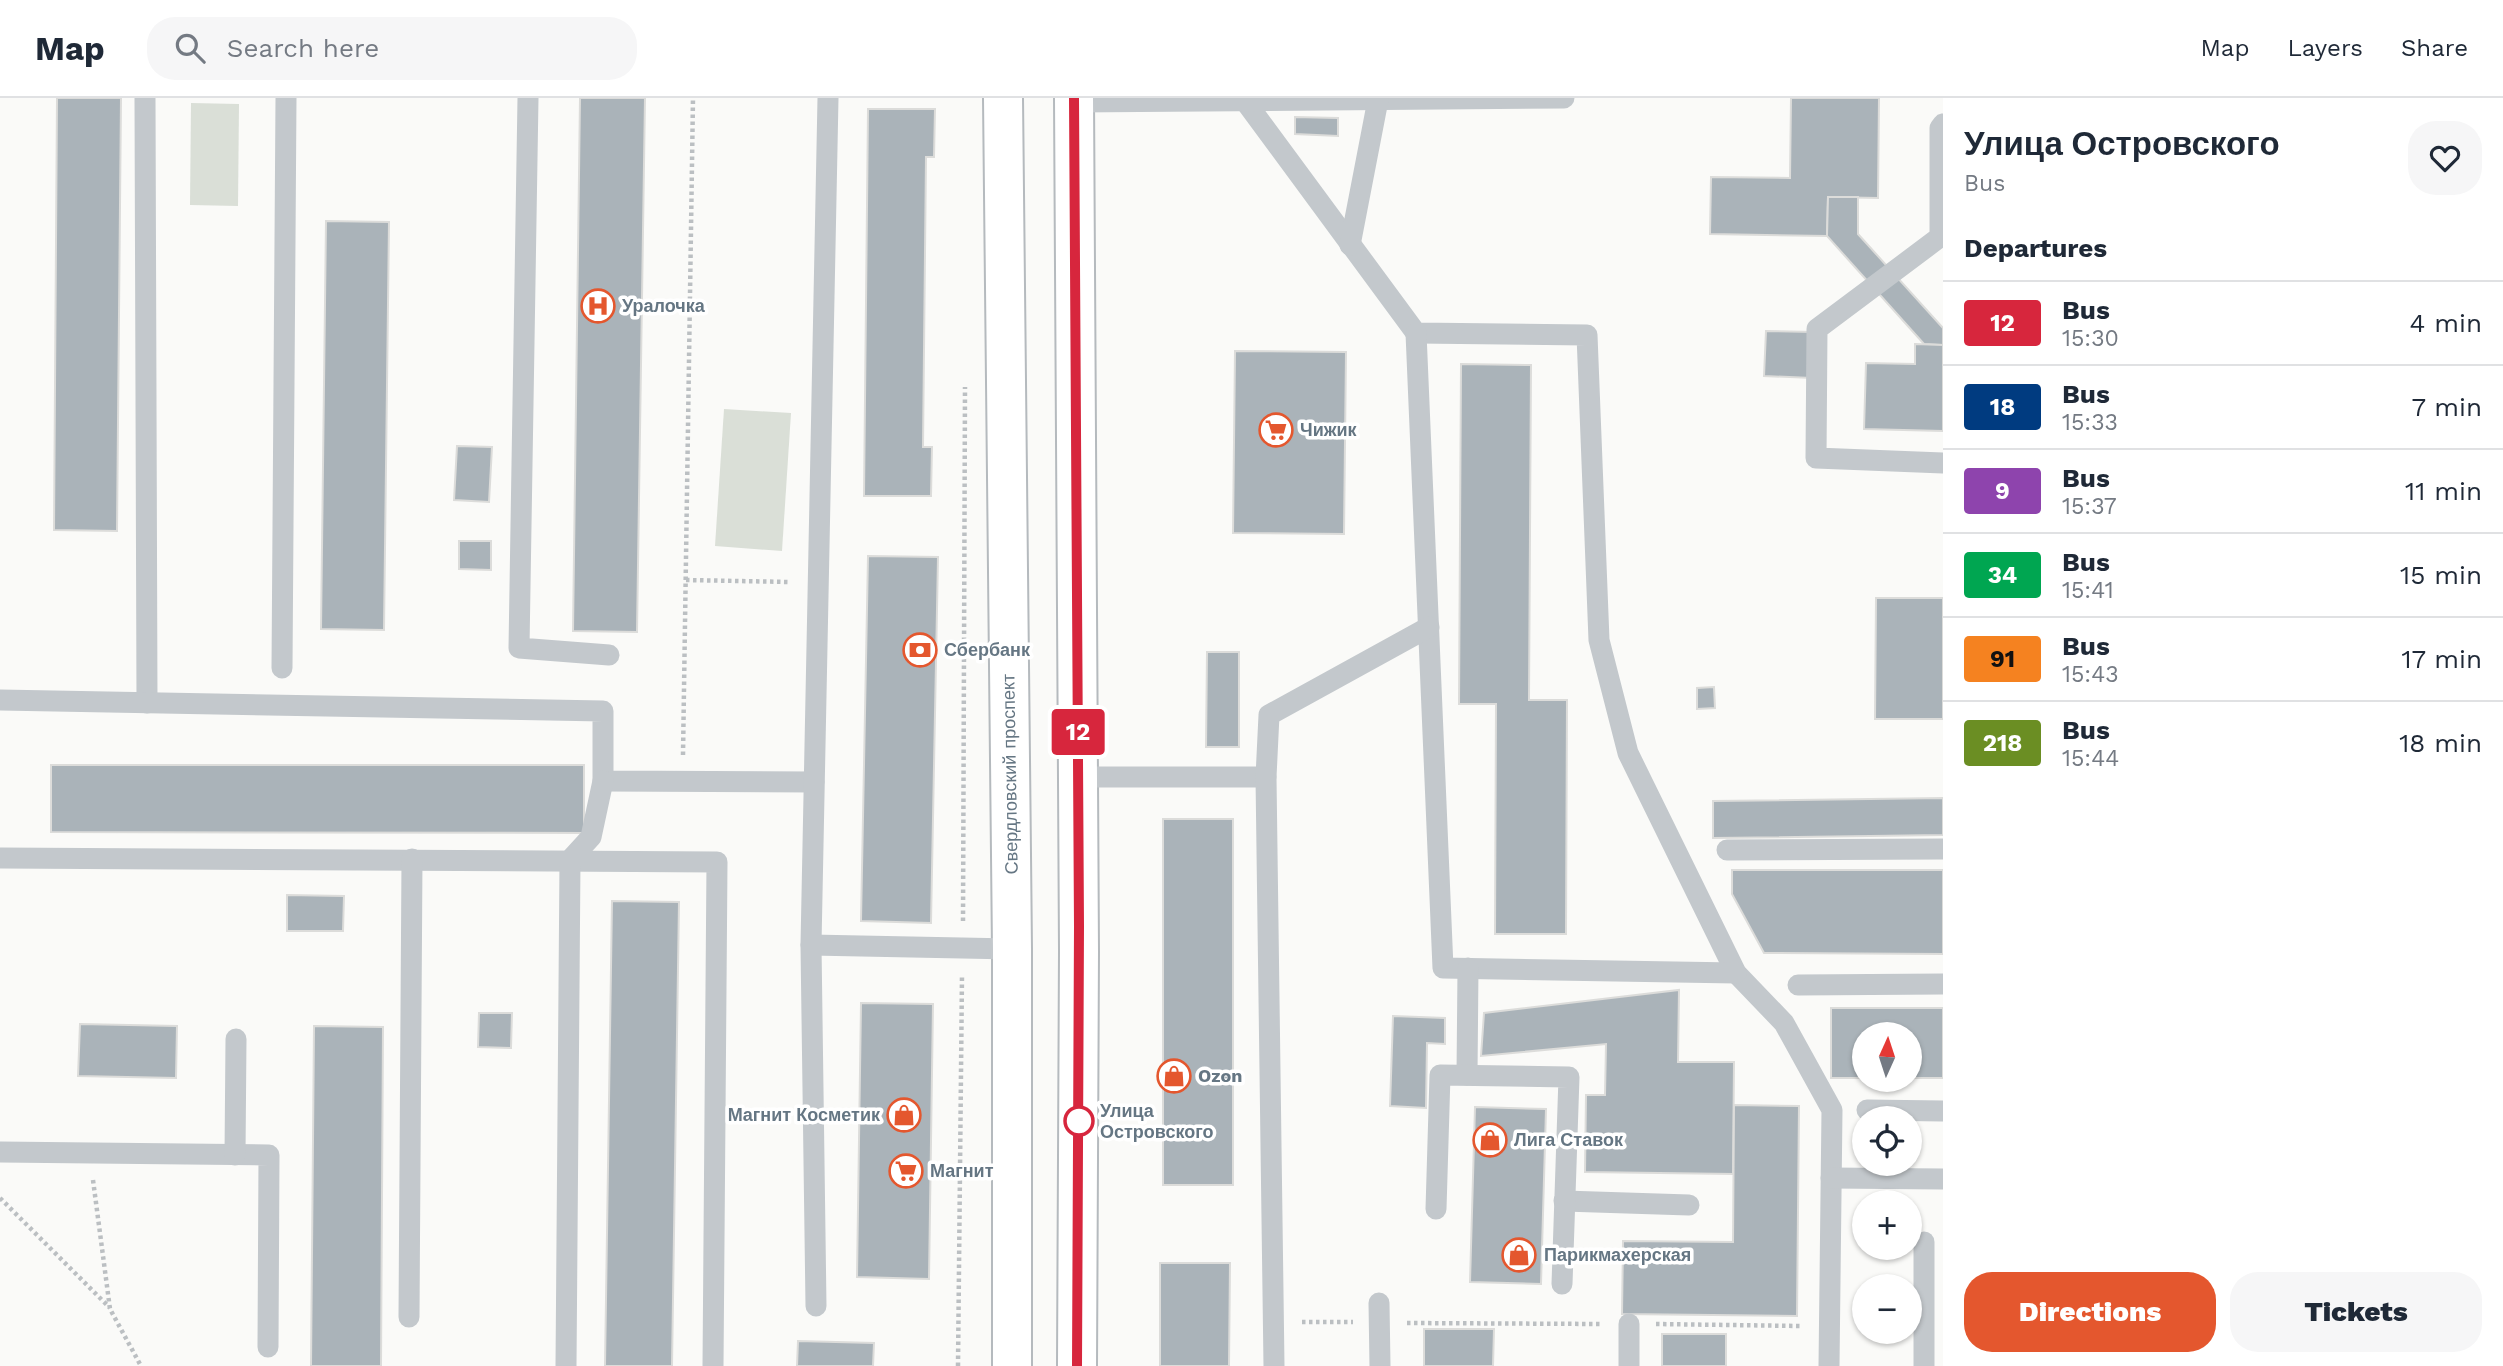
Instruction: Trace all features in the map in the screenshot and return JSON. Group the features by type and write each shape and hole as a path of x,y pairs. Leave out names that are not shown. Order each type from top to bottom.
{"main road":[{"name":"Свердловский проспект","path":"1003,98 1012,949 1012,1366"},
{"path":"1074,100 1078,778 1077,1366"}],"lane":[{"path":"145,98 147,703"},
{"path":"282,668 286,98"},
{"path":"528,98 519,648 609,655"},
{"path":"816,1306 811,945 828,98"},
{"path":"1074,100 1245,102 1564,98"},
{"path":"1350,245 1378,100"},
{"path":"1245,102 1416,333 1443,968 1736,973"},
{"path":"1943,124 1940,128 1940,237 1817,329 1816,433 1816,458 1943,463"},
{"path":"1416,333 1587,335 1599,640 1628,753 1736,973 1784,1023 1832,1110 1829,1366"},
{"path":"1273,1366 1266,777 1269,715 1429,627"},
{"path":"0,699 604,711 603,781 591,837 570,860 566,1366"},
{"path":"1078,778 1266,777"},
{"path":"603,781 814,782"},
{"path":"1727,850 1943,849"},
{"path":"0,858 717,862 713,1366"},
{"path":"409,1317 412,859"},
{"path":"811,945 1012,949"},
{"path":"1467,1075 1468,968"},
{"path":"1798,985 1943,984"},
{"path":"235,1155 236,1039"},
{"path":"1436,1209 1440,1075 1569,1077 1562,1284"},
{"path":"1922,1111 1943,1111"},
{"path":"0,1152 270,1155 268,1347"},
{"path":"1831,1178 1943,1179"},
{"path":"1564,1201 1689,1205"},
{"path":"1924,1242 1924,1366"},
{"path":"1379,1313 1380,1366"},
{"path":"1629,1324 1629,1366"}],"path":[{"path":"683,781 693,98"},
{"path":"958,1366 965,377"},
{"path":"686,580 818,583"},
{"path":"89,1153 110,1309"},
{"path":"0,1198 110,1309 141,1366"},
{"path":"1273,1322 1379,1313"}],"shaded area":[{"path":"191,103 239,104 238,206 190,205"},
{"path":"724,409 791,413 782,551 715,546"}],"building":[{"path":"57,98 121,98 117,531 54,530"},
{"path":"580,98 645,98 637,632 573,631"},
{"path":"1791,98 1879,98 1878,198 1828,197 1827,236 1710,234 1711,177 1790,178"},
{"path":"868,109 935,109 934,157 926,157 923,447 932,447 931,496 864,496"},
{"path":"1295,117 1338,118 1338,136 1295,134"},
{"path":"1828,197 1858,197 1858,234 1943,328 1943,345 1924,344 1827,236"},
{"path":"326,221 389,222 384,630 321,629"},
{"path":"1766,331 1814,332 1812,378 1764,376"},
{"path":"1915,344 1943,345 1943,431 1864,429 1866,363 1915,364"},
{"path":"1235,351 1346,352 1344,534 1233,533"},
{"path":"1461,364 1531,365 1529,700 1567,700 1566,934 1495,934 1496,704 1459,704"},
{"path":"457,446 492,447 489,502 454,500"},
{"path":"459,541 491,541 491,570 459,569"},
{"path":"868,556 938,557 931,923 861,921"},
{"path":"1876,598 1943,598 1943,719 1875,719"},
{"path":"1207,652 1239,652 1239,747 1206,747"},
{"path":"1714,687 1715,708 1697,709 1697,688"},
{"path":"51,765 584,765 584,833 51,832"},
{"path":"1943,798 1943,835 1713,838 1713,801"},
{"path":"1163,819 1233,819 1233,1185 1163,1185"},
{"path":"1732,870 1943,870 1943,954 1764,953 1732,894"},
{"path":"287,895 344,896 343,931 287,931"},
{"path":"612,901 679,902 672,1366 605,1366"},
{"path":"1679,990 1678,1062 1734,1062 1733,1174 1585,1172 1586,1095 1605,1095 1606,1044 1481,1056 1484,1013"},
{"path":"861,1003 933,1004 929,1279 857,1277"},
{"path":"1831,1008 1943,1008 1943,1078 1922,1078 1922,1022 1852,1022 1852,1078 1831,1078"},
{"path":"479,1013 512,1013 511,1048 478,1047"},
{"path":"1393,1016 1445,1018 1445,1044 1427,1043 1426,1108 1390,1106"},
{"path":"80,1024 177,1026 176,1078 78,1076"},
{"path":"314,1026 383,1027 381,1366 311,1366"},
{"path":"1734,1105 1799,1106 1797,1316 1622,1314 1623,1241 1733,1242"},
{"path":"1475,1107 1546,1109 1541,1284 1470,1282"},
{"path":"1160,1263 1230,1263 1229,1366 1160,1366"},
{"path":"1424,1329 1494,1329 1493,1366 1424,1366"},
{"path":"1662,1334 1726,1334 1726,1366 1662,1366"},
{"path":"798,1341 874,1343 873,1366 797,1366"}],"bus line":[{"name":"12","path":"1074,98 1079,926 1077,1366"}],"place":[{"name":"Уралочка","path":"598,306"},
{"name":"Чижик","path":"1276,430"},
{"name":"Сбербанк","path":"920,650"},
{"name":"Ozon","path":"1174,1076"},
{"name":"Магнит Косметик","path":"904,1115"},
{"name":"Улица Островского","path":"1079,1121"},
{"name":"Лига Ставок","path":"1490,1140"},
{"name":"Магнит","path":"906,1171"},
{"name":"Парикмахерская","path":"1519,1255"}]}
